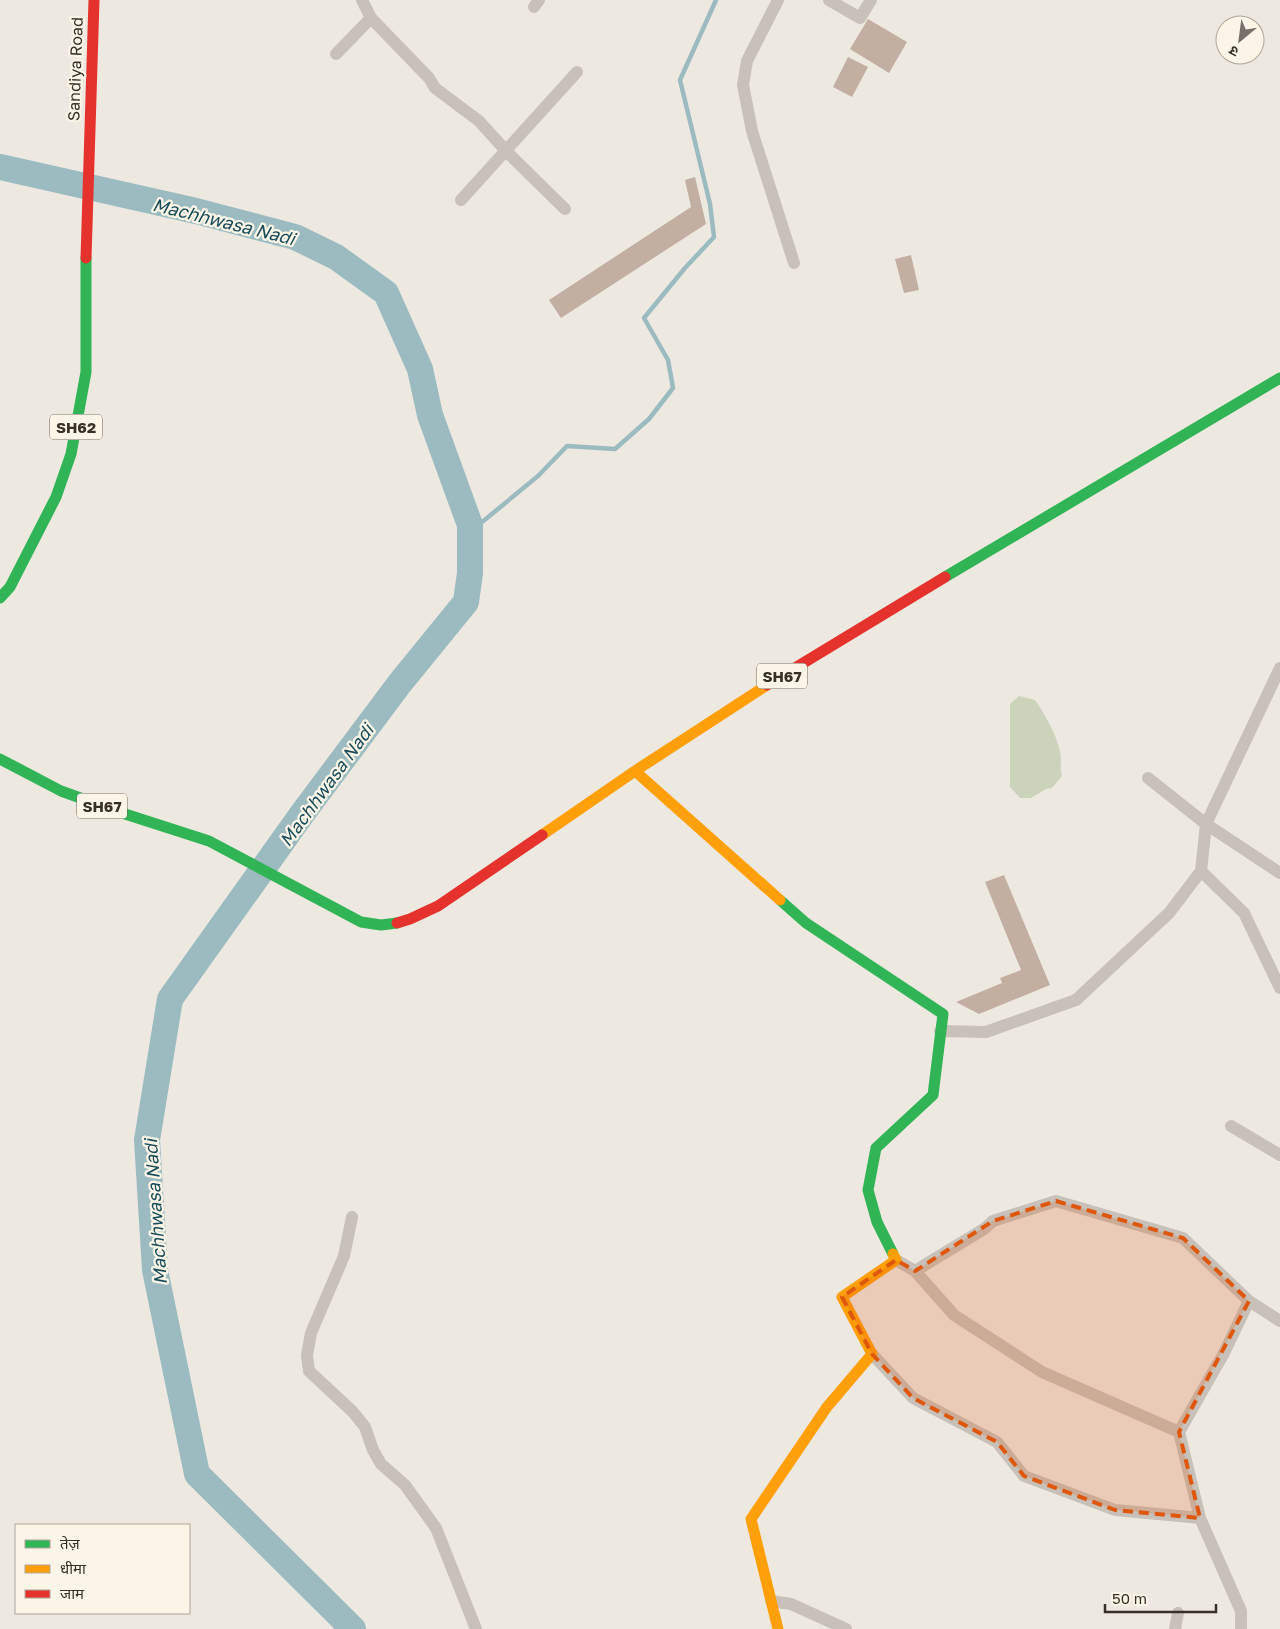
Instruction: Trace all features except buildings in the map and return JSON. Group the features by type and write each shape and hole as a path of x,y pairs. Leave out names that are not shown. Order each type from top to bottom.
{"main road":[{"name":"Sandiya Road","path":"0,598 10,587 56,497 71,454 86,372 86,239 94,0"},
{"name":"SH67","path":"0,758 61,791 209,841 361,922 372,926 389,925 410,920 438,906 635,771 770,684 910,598 1280,378"},
{"path":"635,771 806,923 942,1014 933,1096 876,1148 868,1190 877,1222 896,1260 842,1297 872,1354 828,1406 751,1518 778,1629"}],"street":[{"path":"362,0 371,18 429,78 435,88 479,121 564,209"},
{"path":"778,0 748,61 743,85 752,130 794,263"},
{"path":"829,0 860,18 871,0"},
{"path":"336,54 371,18"},
{"path":"461,200 507,152 577,72"},
{"path":"940,1031 986,1032 1076,1000 1169,913 1201,871 1206,824 1280,668"},
{"path":"1148,778 1206,824 1280,873"},
{"path":"1201,871 1244,913 1280,988"},
{"path":"1231,1126 1280,1155"},
{"path":"915,1271 984,1230 993,1221 1056,1201 1183,1238 1249,1301 1280,1320"},
{"path":"352,1217 344,1256 311,1333 307,1355 309,1371 353,1412 364,1427 381,1464 405,1485 436,1528 476,1629"},
{"path":"896,1260 915,1271 954,1315 1042,1372 1179,1432"},
{"path":"1241,1629 1241,1611 1200,1518 1179,1432 1224,1353 1249,1301"},
{"path":"872,1354 913,1398 997,1442 1024,1476 1115,1510 1200,1518"},
{"path":"771,1601 791,1604 846,1629"},
{"path":"1175,1629 1178,1613"}],"highlighted area":[{"path":"1056,1201 1183,1238 1249,1301 1179,1432 1200,1518 1115,1510 1024,1476 997,1442 913,1398 872,1354 842,1297 896,1260 915,1271 993,1221"}],"green space":[{"path":"1019,696 1035,700 1052,729 1061,760 1062,776 1052,788 1046,789 1031,798 1020,798 1010,787 1010,704"}],"waterway":[{"path":"470,532 538,476 567,446 615,449 649,419 673,388 668,360 644,318 685,268 714,237 710,204 680,80 716,0"},
{"name":"Machhwasa Nadi","path":"0,167 196,211 295,237 336,257 386,293 420,369 430,415 470,525 470,573 466,602 400,683 302,814 170,999 147,1140 155,1270 197,1474 353,1629"}],"traffic: fast":[{"path":"0,598 10,587 56,497 71,454 86,372 86,258"},
{"path":"945,577 1280,378"},
{"path":"0,759 61,791 209,841 361,922 381,925 397,923"},
{"path":"780,900 806,923 943,1014 933,1095 876,1148 868,1190 877,1222 893,1254"}],"traffic: slow":[{"path":"542,835 635,771 767,685"},
{"path":"635,771 780,900"},
{"path":"778,1629 751,1519 827,1407 872,1354 842,1297 896,1260 893,1254"}],"traffic: jam":[{"path":"86,258 94,0"},
{"path":"767,685 945,577"},
{"path":"397,923 438,906 542,835"}]}
